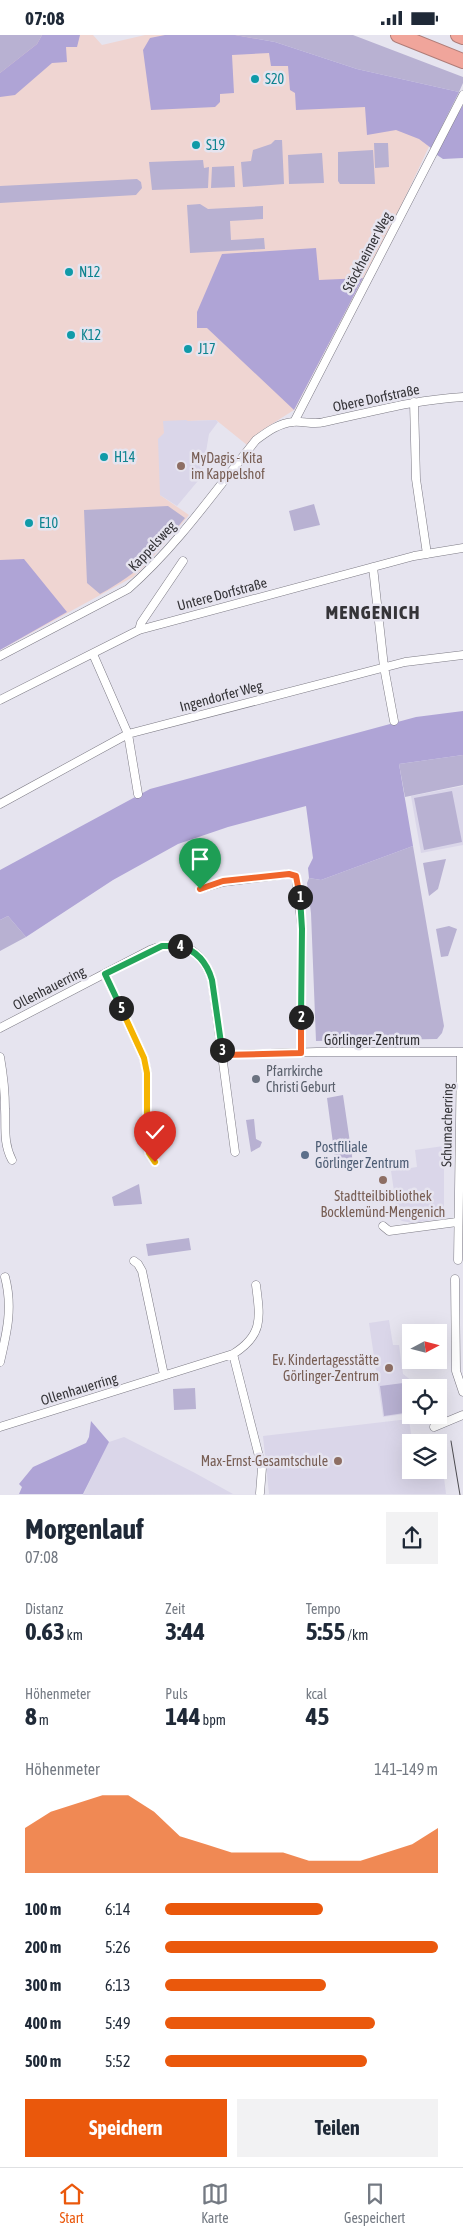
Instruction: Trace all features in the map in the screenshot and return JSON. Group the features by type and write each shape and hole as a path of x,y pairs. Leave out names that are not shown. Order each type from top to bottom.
{"highway":[{"path":"398,35 463,61"},
{"path":"458,35 463,37"}],"street":[{"name":"Stöckheimer Weg","path":"294,422 463,95"},
{"name":"Obere Dorfstraße","path":"294,422 320,423 414,402 463,397"},
{"path":"414,402 416,479 428,554"},
{"name":"Kappelsweg","path":"0,656 128,589 145,574 178,538 256,440 270,430 294,422"},
{"name":"Untere Dorfstraße","path":"0,700 139,630 373,567 428,554 463,549"},
{"path":"139,630 141,623 183,561"},
{"path":"373,567 384,667 394,721"},
{"path":"93,654 128,734 138,793"},
{"name":"Ingendorfer Weg","path":"0,804 128,734 405,661 463,655"},
{"path":"200,889 223,881 289,874 296,876 302,929 301,1053"},
{"name":"Ollenhauerring","path":"0,1028 162,946 182,946 198,954 205,962 212,980 235,1152"},
{"path":"105,974 141,1047 144,1058 147,1073 147,1139 149,1153 155,1162"},
{"name":"Görlinger-Zentrum","path":"222,1055 462,1052"},
{"name":"Schumacherring","path":"458,1260 457,1222 461,1143 462,1052"},
{"path":"0,1057 5,1110 5,1139 12,1160"},
{"path":"383,1226 389,1231 457,1222"},
{"path":"134,1261 142,1271 164,1375"},
{"path":"0,1362 10,1314 10,1299 5,1277"},
{"path":"455,1279 456,1371 463,1392"},
{"name":"Ollenhauerring","path":"0,1427 233,1354 252,1339 258,1326 260,1312 256,1285"},
{"path":"233,1354 262,1468 260,1493"},
{"path":"434,1427 463,1415"}],"shaded area":[{"path":"0,35 93,35 102,45 145,35 248,35 442,119 401,206 294,410 261,431 247,445 216,420 188,421 164,433 160,495 189,515 146,565 133,577 0,650"},
{"path":"0,35 42,35 37,44 0,73"},
{"path":"42,35 80,35 77,47 66,47 67,62 52,63 15,95 0,97 0,73 37,44"},
{"path":"165,35 235,35 275,42 357,69 459,92 431,148 419,139 396,130 367,135 365,107 296,110 295,93 290,90 288,66 271,66 269,53 232,55 234,93 220,94 220,102 215,107 151,110 143,50 150,38"},
{"path":"235,35 353,35 463,77 463,83 459,92 357,69 275,42"},
{"path":"463,105 463,158 443,159 437,155 438,147"},
{"path":"275,140 282,140 284,184 243,187 241,162 251,161 253,150 271,144"},
{"path":"374,143 388,143 389,167 375,168"},
{"path":"373,150 375,184 340,184 338,181 338,152"},
{"path":"322,153 324,183 289,184 288,155"},
{"path":"203,160 204,168 209,167 208,188 152,190 149,162"},
{"path":"234,166 235,187 211,188 212,167"},
{"path":"137,179 141,182 142,188 136,195 0,203 0,186"},
{"path":"200,204 208,209 263,206 263,219 230,221 231,240 264,238 265,249 190,253 187,205"},
{"path":"316,248 319,280 363,278 294,410 207,328 197,328 197,312 222,254"},
{"name":"MyDagis - Kita im Kappelshof","path":"216,420 218,422 209,434 202,476 177,506 160,495 158,439 164,433 163,421"},
{"path":"314,504 320,525 294,531 289,511"},
{"path":"168,506 185,518 147,561 126,578 100,594 87,583 84,510"},
{"path":"24,559 67,612 0,650 0,560"},
{"path":"463,711 463,755 399,764 413,846 321,880 309,878 308,868 313,858 306,806 228,827 178,844 113,880 26,937 8,916 0,920 0,870 150,789 416,717"},
{"path":"463,755 463,785 405,797 399,764"},
{"path":"463,786 463,845 421,853 411,796"},
{"path":"452,791 462,842 424,850 414,798"},
{"path":"413,846 444,1026 442,1033 437,1039 316,1041 311,913 307,883 309,878 321,880"},
{"path":"446,859 438,889 429,896 423,863"},
{"path":"8,916 26,937 0,951 0,920"},
{"path":"449,926 457,929 448,956 441,957 436,929"},
{"path":"343,1095 353,1163 336,1166 327,1098"},
{"path":"254,1119 256,1139 262,1142 260,1147 251,1152 246,1120"},
{"path":"444,1146 444,1218 413,1223 402,1221 398,1218 391,1171 417,1167 415,1150"},
{"path":"139,1184 142,1204 114,1206 112,1197"},
{"path":"189,1238 191,1250 148,1256 146,1244"},
{"name":"Ev. Kindertagesstätte Görlinger-Zentrum","path":"389,1320 393,1345 399,1345 403,1374 409,1379 402,1379 402,1414 383,1417 369,1323"},
{"path":"402,1383 402,1413 384,1416 380,1386"},
{"path":"195,1388 196,1409 174,1410 173,1389"},
{"name":"Max-Ernst-Gesamtschule","path":"402,1420 402,1424 410,1424 411,1434 402,1434 402,1479 444,1479 446,1494 269,1494 263,1436"},
{"path":"91,1421 109,1442 83,1494 19,1494 22,1487 19,1484 33,1467 86,1443 89,1437"},
{"name":"Max-Ernst-Gesamtschule","path":"124,1437 233,1494 83,1495 109,1442"}],"tram line":[{"path":"451,1441 460,1495"}],"place":[{"name":"S20","path":"255,79"},
{"name":"S19","path":"196,145"},
{"name":"N12","path":"69,272"},
{"name":"K12","path":"71,335"},
{"name":"J17","path":"188,349"},
{"name":"H14","path":"104,457"},
{"name":"MyDagis - Kita im Kappelshof","path":"181,466"},
{"name":"E10","path":"29,523"},
{"name":"Pfarrkirche Christi Geburt","path":"256,1079"},
{"name":"Postfiliale Görlinger Zentrum","path":"305,1155"},
{"name":"Stadtteilbibliothek Bocklemünd-Mengenich","path":"383,1180"},
{"name":"Ev. Kindertagesstätte Görlinger-Zentrum","path":"389,1368"},
{"name":"Max-Ernst-Gesamtschule","path":"338,1461"}],"district":[{"name":"MENGENICH","path":"373,612"}],"route":[{"path":"155,1162 149,1153 146,1134 147,1073 144,1058 141,1047 105,974 150,950 162,946 173,945 191,949 205,962 212,980 222,1055 301,1053 302,929 299,884 296,876 289,874 223,881 200,889"}]}
